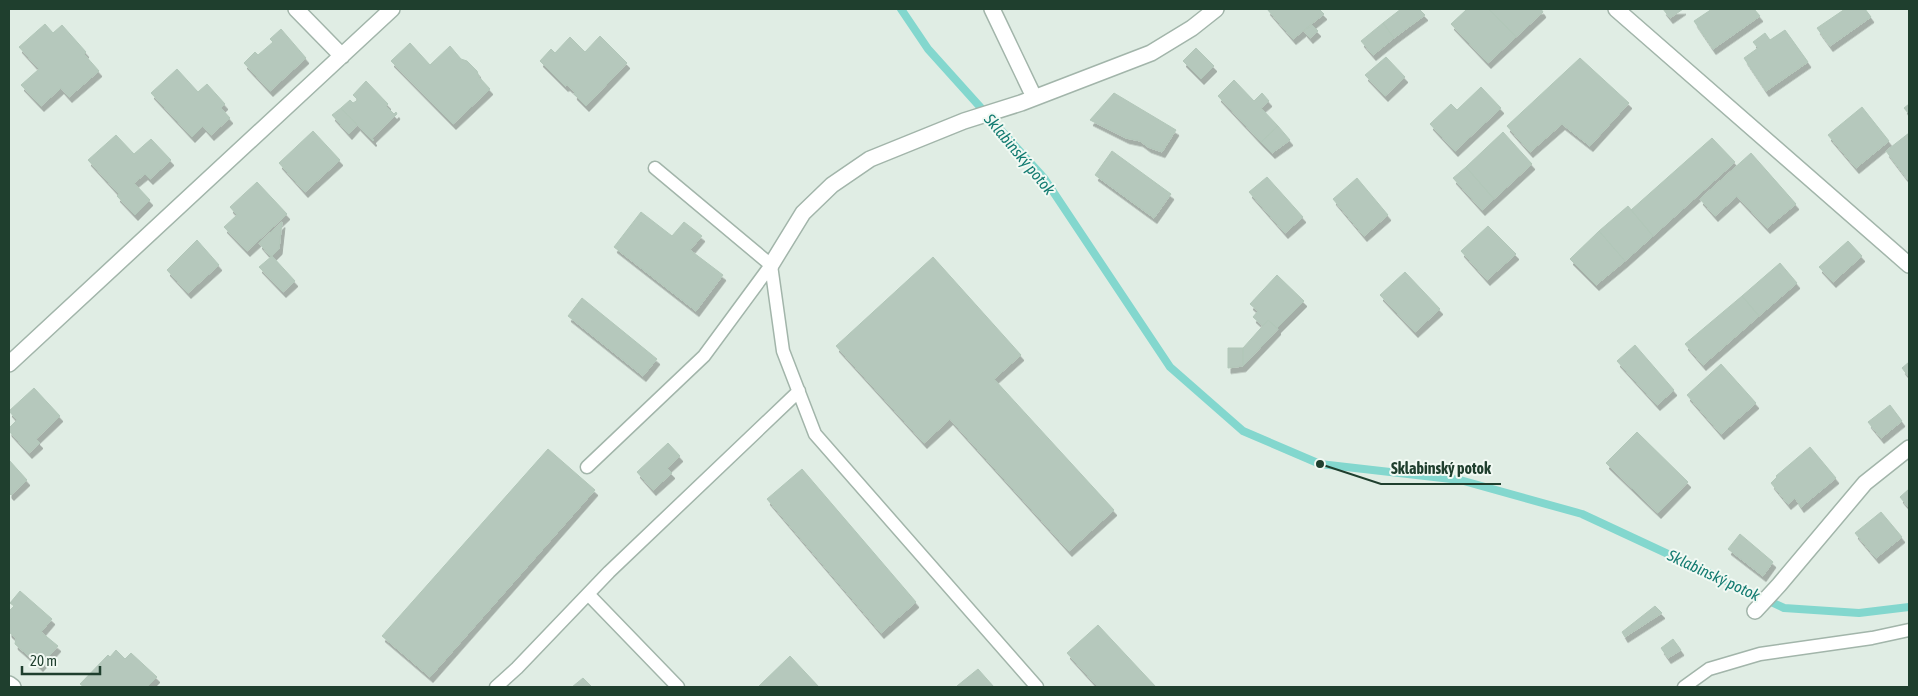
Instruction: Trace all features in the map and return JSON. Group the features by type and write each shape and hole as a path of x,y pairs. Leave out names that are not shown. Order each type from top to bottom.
{"street":[{"path":"296,9 342,56"},
{"path":"9,364 392,9"},
{"path":"992,9 1028,100"},
{"path":"771,265 803,214 832,185 870,158 964,121 1028,100 1151,53 1192,28 1216,9"},
{"path":"1616,9 1909,266"},
{"path":"1755,611 1779,586 1865,483 1909,448"},
{"path":"9,684 13,687"}],"lane":[{"path":"655,168 771,265 784,351 815,434 1037,687"},
{"path":"587,467 704,356 771,265"},
{"path":"496,687 517,668 645,537 799,392"},
{"path":"588,594 678,687"},
{"path":"1684,687 1709,669 1760,654 1872,638 1909,630"}],"building":[{"path":"1267,9 1319,9 1324,14 1293,39"},
{"path":"1401,9 1419,9 1425,15 1394,38 1383,23"},
{"path":"1467,9 1489,9 1516,37 1488,63 1451,24"},
{"path":"1489,9 1541,9 1543,12 1516,37"},
{"path":"1663,9 1683,9 1670,18"},
{"path":"1712,9 1754,9 1760,16 1713,49 1694,21"},
{"path":"1845,9 1865,9 1871,17 1830,46 1817,28"},
{"path":"1383,23 1394,38 1373,55 1361,41"},
{"path":"45,24 53,33 62,25 86,52 84,54 99,71 69,97 61,88 41,106 21,85 39,69 19,47"},
{"path":"1312,25 1318,31 1310,38 1304,31"},
{"path":"281,29 306,58 270,91 244,63 255,52 258,55 273,42 270,39"},
{"path":"1785,30 1808,62 1766,91 1744,58 1758,48 1753,42 1765,33 1770,40"},
{"path":"600,36 627,63 586,106 574,94 575,92 567,85 565,86 540,61 551,49 555,53 570,37 585,52"},
{"path":"410,43 430,65 450,46 461,59 467,61 477,71 479,77 490,89 453,124 391,61"},
{"path":"1196,48 1214,66 1201,79 1183,61"},
{"path":"1386,57 1405,77 1385,96 1365,75"},
{"path":"1580,58 1629,103 1590,146 1562,124 1530,152 1507,126"},
{"path":"177,69 198,92 207,84 225,104 221,108 230,118 211,135 203,126 192,137 151,93"},
{"path":"1234,80 1254,101 1262,93 1269,101 1261,108 1278,126 1261,142 1218,96"},
{"path":"366,81 388,104 386,106 394,114 396,112 397,114 372,138 373,141 341,108 350,100 353,103 358,100 353,95"},
{"path":"1481,87 1501,108 1455,151 1430,124 1451,104 1457,110"},
{"path":"1114,93 1176,130 1162,152 1148,147 1140,141 1126,138 1090,120"},
{"path":"1909,104 1909,114 1904,108"},
{"path":"1862,107 1889,141 1856,168 1828,135"},
{"path":"341,108 357,125 349,134 332,115"},
{"path":"1278,126 1290,140 1272,153 1261,142"},
{"path":"313,131 340,160 305,192 279,163"},
{"path":"1503,132 1532,164 1494,199 1466,167"},
{"path":"1909,133 1909,179 1908,180 1886,151"},
{"path":"116,135 134,154 151,139 171,160 150,179 145,174 134,183 150,200 135,215 88,160"},
{"path":"1712,138 1735,162 1653,236 1631,210"},
{"path":"1112,151 1171,194 1154,218 1095,175"},
{"path":"1751,153 1796,204 1767,228 1737,196 1715,216 1700,199"},
{"path":"1466,167 1494,199 1482,210 1453,178"},
{"path":"1267,177 1303,217 1285,233 1249,192"},
{"path":"1357,178 1388,215 1364,236 1333,199"},
{"path":"257,182 287,214 247,251 224,227 237,215 230,207"},
{"path":"1628,206 1653,236 1625,261 1599,231"},
{"path":"641,212 672,236 684,222 702,236 690,250 723,275 696,311 614,247"},
{"path":"282,222 279,249 271,257 259,243"},
{"path":"1488,226 1516,254 1487,280 1461,251"},
{"path":"1599,231 1625,261 1596,285 1570,259"},
{"path":"197,240 219,265 188,293 167,270"},
{"path":"1848,241 1862,256 1833,282 1819,267"},
{"path":"272,256 295,281 283,292 259,267"},
{"path":"933,257 1021,355 994,379 1114,510 1069,551 950,419 924,443 836,346"},
{"path":"1780,263 1797,283 1759,316 1742,296"},
{"path":"1405,272 1440,309 1415,332 1380,295"},
{"path":"1277,275 1304,301 1277,328 1268,320 1263,326 1253,317 1258,311 1250,304"},
{"path":"1742,296 1759,316 1703,365 1685,344"},
{"path":"582,298 657,359 643,376 568,316"},
{"path":"1268,320 1278,329 1243,366 1243,348"},
{"path":"1635,345 1674,390 1657,405 1617,361"},
{"path":"1228,348 1243,348 1243,366 1228,368"},
{"path":"1909,362 1909,377 1902,368"},
{"path":"1721,364 1756,403 1721,434 1687,395"},
{"path":"34,388 60,416 36,439 40,443 29,453 9,431 9,428 17,420 9,411"},
{"path":"1890,405 1902,421 1881,438 1868,422"},
{"path":"1637,432 1688,482 1658,513 1606,463"},
{"path":"668,443 680,456 667,468 672,473 653,490 637,472"},
{"path":"1810,447 1836,478 1801,507 1795,498 1788,504 1771,483 1776,476"},
{"path":"548,449 595,490 430,677 382,636"},
{"path":"9,460 27,480 11,495 9,493"},
{"path":"802,469 916,602 881,633 767,499"},
{"path":"1909,489 1909,508 1900,497"},
{"path":"1881,512 1902,537 1876,558 1855,533"},
{"path":"1740,534 1773,562 1763,576 1728,549"},
{"path":"20,591 52,619 41,632 58,646 40,666 15,644 16,638 9,632 9,611 14,606 10,603"},
{"path":"1655,606 1662,613 1625,637 1622,632"},
{"path":"1098,625 1156,687 1098,687 1067,653"},
{"path":"1673,639 1681,650 1668,658 1661,648"},
{"path":"116,650 125,659 131,653 157,677 147,687 84,687 80,684 108,655 110,657"},
{"path":"790,656 819,687 758,687"},
{"path":"978,669 994,687 957,686"},
{"path":"583,678 592,687 572,687"}],"waterway":[{"name":"Sklabinský potok","path":"901,9 928,49 1044,178 1170,367 1243,431 1320,464 1460,480 1582,514 1784,608 1859,613 1909,607"}],"place":[{"name":"Sklabinský potok","path":"1320,464"}]}
